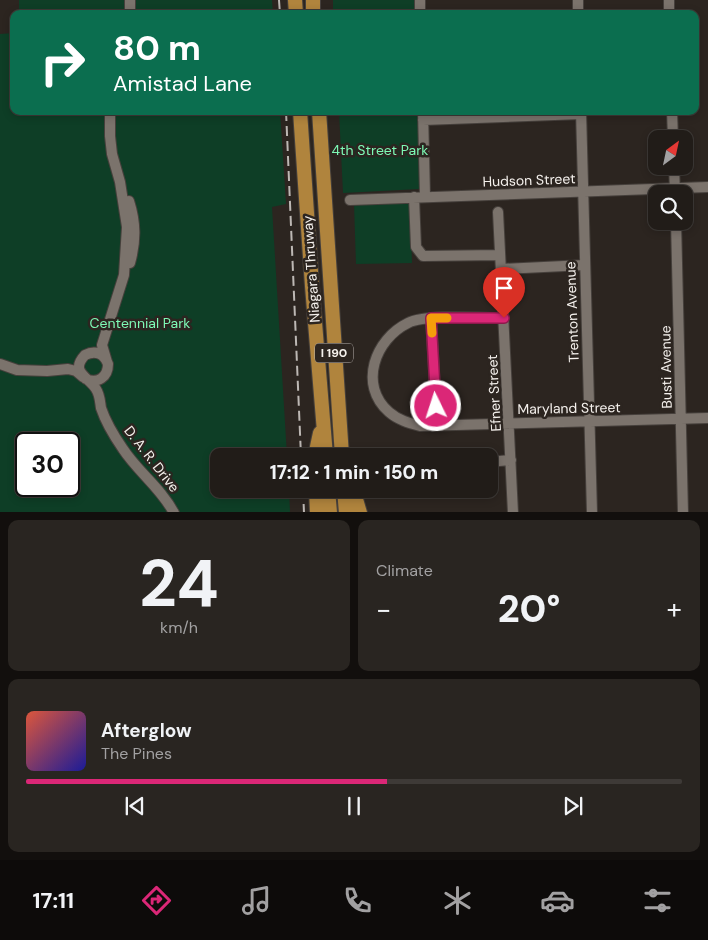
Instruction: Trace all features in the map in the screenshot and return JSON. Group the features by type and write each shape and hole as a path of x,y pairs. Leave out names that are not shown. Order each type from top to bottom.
{"highway":[{"name":"Niagara Thruway","path":"300,115 325,448"},
{"name":"Niagara Thruway","path":"319,115 341,448"},
{"path":"317,448 323,422"},
{"path":"316,498 317,512"},
{"path":"329,498 330,512"},
{"path":"345,498 346,512"},
{"path":"356,498 360,512"}],"street":[{"path":"98,394 99,386 108,369 103,348 103,338 124,275 127,227 120,182 112,154 110,115"},
{"path":"425,196 423,116 476,115"},
{"name":"Trenton Avenue","path":"581,115 592,512"},
{"path":"672,115 673,130"},
{"name":"Hudson Street","path":"693,189 708,187"},
{"name":"Hudson Street","path":"350,200 425,196 648,191"},
{"path":"414,197 416,247 423,256 500,255"},
{"name":"Efner Street","path":"498,212 513,512"},
{"name":"Busti Avenue","path":"676,230 683,512"},
{"path":"500,269 585,265"},
{"path":"431,318 434,426"},
{"name":"Maryland Street","path":"504,318 417,319 396,330 380,349 372,371 376,393 380,402 388,411 405,422 420,426 708,418"},
{"path":"68,369 74,366 103,338"},
{"path":"85,378 79,366 84,356 91,352 98,353 105,357 107,362"},
{"path":"0,364 17,370 47,371 68,369 95,381 100,380 106,374"},
{"name":"D. A. R. Drive","path":"85,378 96,389 106,420 115,437 135,465 158,488 174,512"},
{"path":"498,461 511,460"}],"green space":[{"path":"19,0 272,0 273,10 19,10"},
{"path":"333,0 415,0 415,10 333,10"},
{"name":"Centennial Park","path":"10,33 10,115 280,115 286,204 272,207 287,448 210,448 210,498 289,498 290,512 0,512 0,34"},
{"name":"4th Street Park","path":"339,115 418,115 419,189 343,193"},
{"path":"410,202 412,263 356,264 354,204"}],"railway":[{"path":"279,0 280,10"},
{"path":"286,115 301,448"},
{"path":"303,498 304,512"}],"slow traffic":[{"path":"432,333 431,318 447,318"}],"route":[{"path":"436,406 431,318 504,318"}]}
